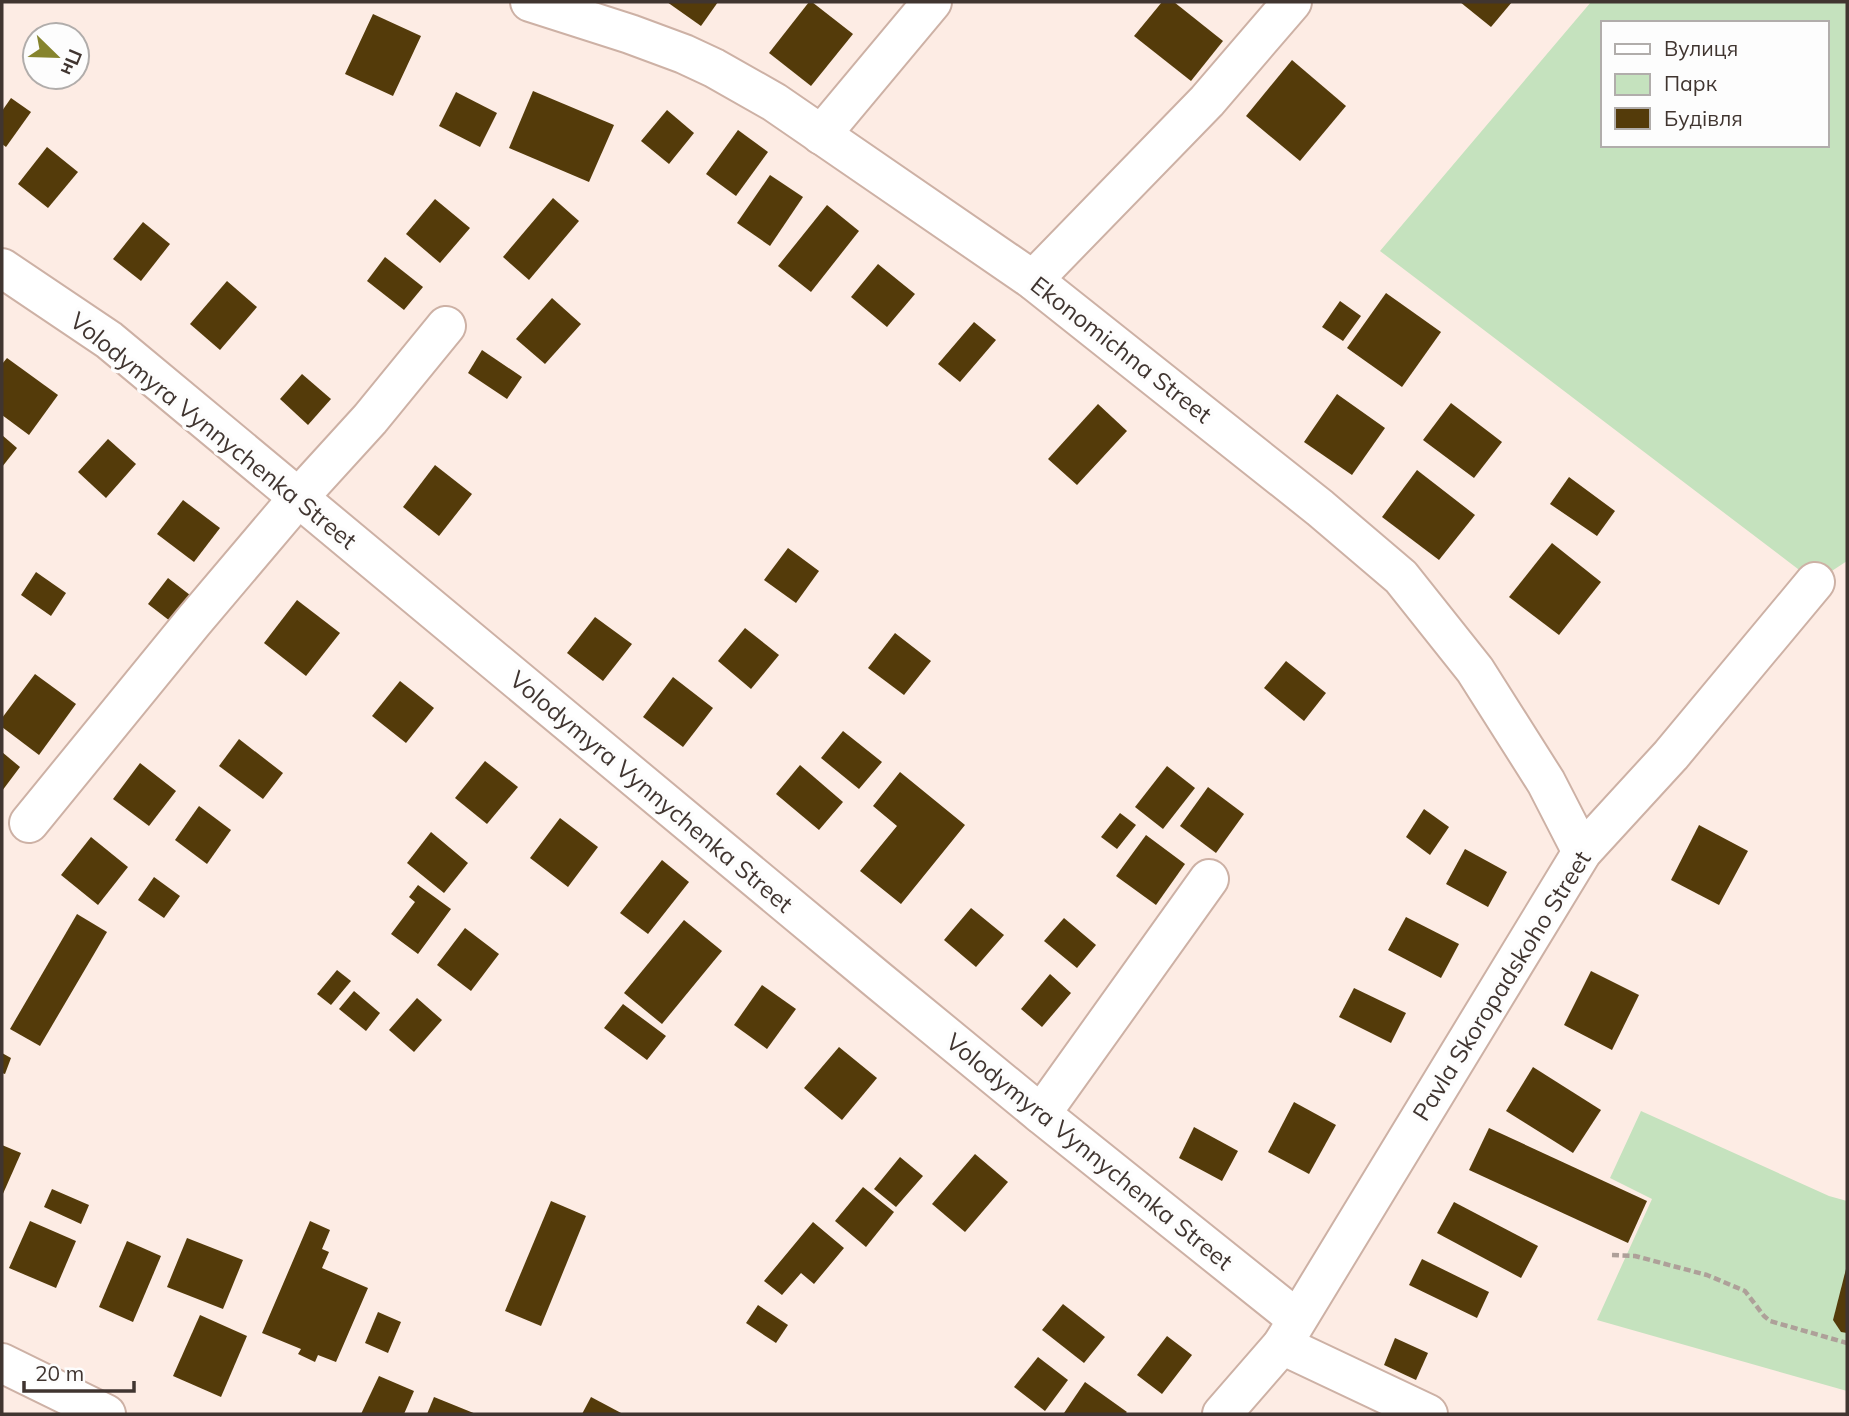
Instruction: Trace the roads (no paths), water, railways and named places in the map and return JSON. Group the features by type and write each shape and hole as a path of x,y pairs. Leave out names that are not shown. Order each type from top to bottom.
{"street":[{"name":"Ekonomichna Street","path":"530,2 684,54 774,102 1032,280 1309,499 1401,577 1475,670 1546,782 1582,852"},
{"path":"821,135 932,2"},
{"path":"1032,280 1207,101 1292,2"},
{"name":"Volodymyra Vynnychenka Street","path":"2,268 109,340 1041,1114 1290,1332 1428,1414"},
{"path":"29,824 193,622 298,498 370,419 446,326"},
{"name":"Pavla Skoropadskoho Street","path":"1222,1414 1290,1332 1582,852 1671,755 1815,582"},
{"path":"1041,1114 1209,879"},
{"path":"2,1363 106,1414"}]}
